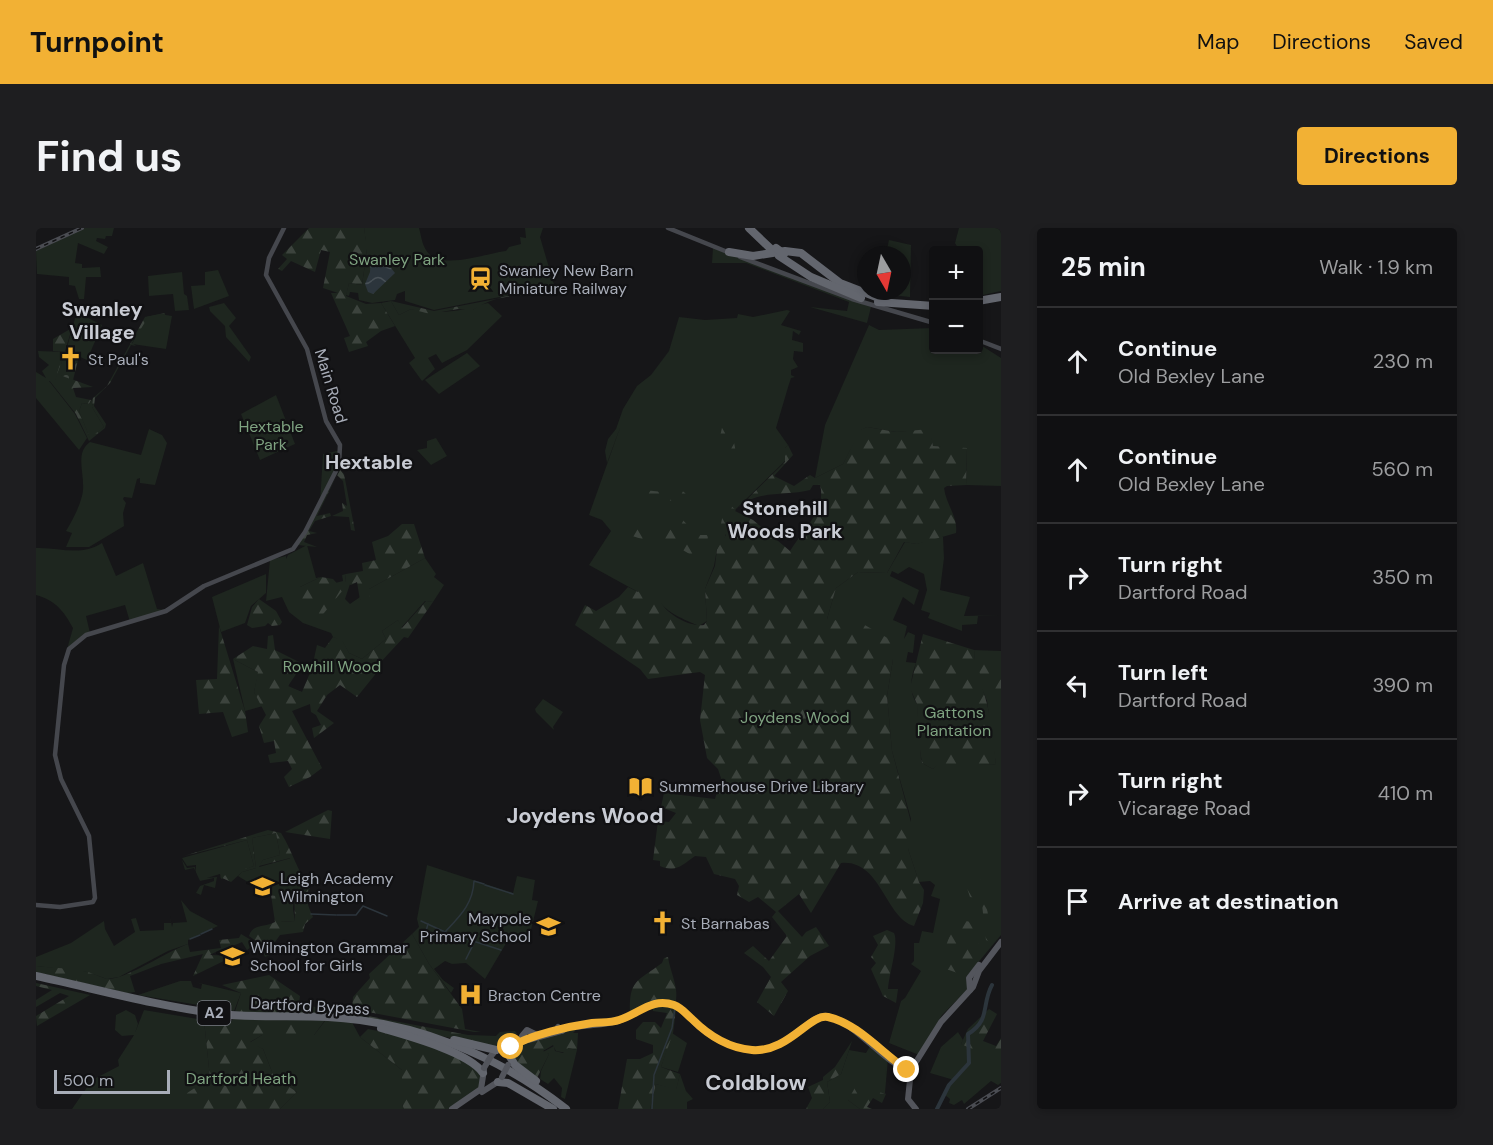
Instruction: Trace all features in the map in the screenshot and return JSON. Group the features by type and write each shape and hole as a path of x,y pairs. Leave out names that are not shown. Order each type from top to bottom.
{"highway":[{"path":"749,228 778,252 814,275 851,293"},
{"path":"756,230 791,265 851,293 918,309 922,314"},
{"path":"729,252 751,258 785,251 801,253 835,280 862,294 886,302 929,305"},
{"path":"983,299 1001,296"},
{"name":"Dartford Bypass","path":"36,978 216,1017 328,1021 370,1025 422,1037 468,1054 515,1078 560,1109"},
{"name":"Dartford Bypass","path":"36,978 216,1013 328,1017 394,1026 444,1041 482,1056 532,1084 568,1109"},
{"path":"370,1025 438,1047 478,1067 484,1073"},
{"path":"394,1026 496,1052"},
{"path":"509,1058 568,1109"},
{"path":"499,1080 554,1109"}],"main road":[{"name":"Main Road","path":"36,905 60,907 93,902 95,898 91,840 61,779 55,755 64,665 69,649 79,638 166,611 204,586 293,549 306,530 339,467 341,450 325,418 318,383 298,329 274,293 266,274 269,258 284,228"},
{"path":"668,228 729,252"},
{"path":"751,258 860,301 929,322"},
{"path":"983,342 1001,349"},
{"path":"916,1109 908,1099 911,1070 945,1017 970,991 973,980 1001,940"},
{"path":"454,1109 482,1089 484,1073 496,1052 517,1044 522,1036 539,1036 560,1029 618,1021 655,1003 672,1004 683,1010 714,1037 730,1045 751,1050 772,1048 789,1041 818,1016 835,1019 849,1026 893,1060 911,1070"},
{"path":"454,1109 499,1080 509,1058 510,1048 531,1036"},
{"path":"496,1052 509,1058"},
{"path":"484,1073 488,1082 499,1080"}],"green space":[{"path":"84,228 114,228 112,236 106,236 105,239 97,238 96,241 108,247 104,254 78,243 75,263 82,264 82,268 100,267 101,277 86,277 84,299 79,299 75,286 69,285 69,277 37,274 36,251"},
{"path":"309,228 364,228 366,241 370,245 367,249 362,285 349,283 346,296 366,304 381,303 395,326 381,331 366,342 368,346 349,352 344,338 350,336 331,293 338,293 323,288 330,252 321,250 315,272 291,261 282,271 278,269 287,259 282,255"},
{"name":"Swanley Park","path":"364,228 419,228 425,248 432,256 452,261 506,251 509,247 521,244 520,237 526,238 525,228 543,228 540,237 555,288 524,293 522,285 513,287 515,294 434,310 405,301 405,291 397,294 395,300 372,303 359,300 358,293 350,292 349,296 346,295 349,283 362,285 367,250"},
{"path":"959,228 1001,228 1001,291 983,295 983,246 957,246 955,243"},
{"path":"889,240 911,245 911,246 888,246"},
{"path":"713,248 871,307 867,323 810,307 847,311 849,302 746,263 712,263"},
{"path":"218,270 229,296 194,309 191,286 205,285 205,272"},
{"path":"182,272 184,294 187,296 189,310 175,311 173,294 149,296 148,276"},
{"path":"498,298 473,310 458,309 430,314 411,309 399,315 391,301 434,311"},
{"path":"391,301 399,315 411,309 440,312 470,308 473,310 479,305 488,303 502,316 467,350 442,363 436,354 428,358 435,369 422,381 409,363 415,358 381,303"},
{"path":"224,303 236,318 229,326 251,357 249,362 226,337 225,326 210,311 209,307"},
{"path":"790,311 781,325 801,331 799,335 793,331 792,340 803,343 803,352 794,351 793,359 798,367 791,370 791,375 795,377 791,378 776,428 788,445 785,448 785,461 735,510 732,508 724,541 717,549 714,566 705,589 707,621 699,626 671,612 658,599 638,592 589,565 611,531 602,520 589,515 621,425 607,463 605,451 608,439 616,429 623,409 637,386 651,375 669,351 679,317 705,320 737,318 738,314 753,317"},
{"path":"165,313 165,315 147,319 132,343 136,346 131,345 107,386 145,317"},
{"path":"80,314 102,325 87,360 66,351 76,315"},
{"path":"160,314 172,316 166,349 132,344 146,317"},
{"path":"869,325 879,330 929,328 929,354 983,354 983,347 1001,358 1001,486 966,485 967,450 933,446 929,430 896,432 867,427 861,430 843,464 815,478 825,425"},
{"path":"72,328 58,374 93,387 73,388 76,397 91,400 89,404 82,403 79,411 90,438 104,427 92,407 93,398 107,386 95,398 94,406 106,424 105,428 89,441 76,414 49,380 55,380 64,352 53,351 53,339"},
{"path":"38,351 65,352 55,381 49,381 75,414 87,438 79,450 36,398 36,372 46,378 42,371 49,365 39,357"},
{"path":"66,351 79,356 73,380 57,374"},
{"path":"467,353 480,366 439,394 425,380"},
{"name":"Hextable Park","path":"276,395 295,444 260,460 241,414"},
{"path":"93,398 92,407 104,427 90,439 79,411 82,403 89,404"},
{"path":"725,415 729,416 736,453 733,454 718,445"},
{"name":"Joydens Wood","path":"867,427 896,432 930,429 933,446 967,448 966,485 944,488 955,521 956,533 917,544 904,542 887,573 858,572 836,588 827,619 863,624 891,640 893,659 887,696 892,751 913,830 912,842 908,849 924,890 923,903 914,926 904,921 896,912 874,879 865,870 854,864 841,863 811,913 799,894 778,911 802,937 816,927 829,946 810,956 781,982 788,991 774,1016 757,1002 771,977 763,967 744,953 753,946 769,961 787,936 772,917 776,912 758,897 749,902 737,895 739,886 735,879 714,874 706,857 695,856 679,867 670,869 660,866 660,861 653,860 658,821 669,822 676,813 661,807 664,793 715,799 721,778 718,769 707,758 700,720 705,675 700,672 648,679 640,669 575,625 585,605 596,611 619,597 628,587 638,592 646,585 659,593 663,606 675,616 690,624 704,625 707,621 705,589 715,566 717,549 726,535 720,528 724,510 718,503 725,501 736,510 785,462 785,448 788,445 793,455 774,476 794,486 810,475 815,478 843,464 860,430","holes":["813,485 820,485 820,503 817,511 790,551 753,520 735,511 743,504 761,496 800,492 810,490"]},
{"path":"149,429 162,435 167,443 155,485 140,483 140,478 137,479 132,498 124,497 123,499 126,503 123,513 124,526 89,547 66,547 72,533 66,531 76,514 82,496 81,459 85,447 90,442 141,455"},
{"path":"436,438 447,456 431,465 417,450 427,448 427,441"},
{"path":"341,450 341,457 320,503 323,454"},
{"path":"340,470 344,474 355,531 351,530 349,517 332,516 343,511 342,503 347,506 343,481 337,475"},
{"path":"336,478 317,516 330,513 331,516 315,521 309,531 317,533 307,535 304,542 317,547 298,545"},
{"path":"675,485 685,493 707,523 673,501 626,493 644,490 672,493"},
{"path":"670,513 679,516 697,535 708,535 707,546 698,559 659,536 648,541 626,534 624,529 627,523 667,527 692,546 698,541 692,541 688,534 667,522"},
{"path":"402,524 414,524 425,558 369,589 370,596 360,600 357,582 351,585 345,583 346,574 363,571 362,563 376,560 372,542 388,536"},
{"path":"936,537 943,537 944,558 940,590 970,597 964,616 1001,615 978,616 977,624 962,625 962,631 928,618 930,613 921,610 927,590 924,574 909,567 898,574 892,571 890,576 919,590 914,605 903,597 893,620 907,626 904,639 908,632 915,635 913,653 908,652 906,662 916,663 911,689 917,704 921,759 922,763 933,769 939,762 996,765 987,701 975,672 974,650 1001,651 1001,935 966,977 968,989 942,1015 919,1055 889,1043 901,1001 921,971 911,964 914,961 914,943 919,943 922,931 933,933 940,899 931,896 935,885 930,881 919,882 908,849 911,819 892,751 887,696 893,659 827,619 836,588 858,572 887,573 905,542 917,544"},
{"path":"102,543 116,576 143,563 157,609 165,610 130,622 125,605 86,616 90,633 79,638 64,660 73,628 58,607 49,600 36,595 36,548 86,550"},
{"path":"307,545 316,578 321,577 300,587 342,591 335,583 343,581 342,575 346,574 345,582 350,584 345,599 350,604 360,597 360,600 369,589 425,558 436,574 434,577 444,585 433,602 425,601 401,628 398,620 382,631 386,639 362,659 349,653 342,641 333,637 331,633 303,623 289,612 282,597 266,601 270,560 286,556 286,559 288,555"},
{"path":"266,574 266,593 251,606 245,623 221,632 212,597"},
{"path":"321,577 333,579 343,590 319,619 296,608 300,587"},
{"path":"259,599 276,611 282,622 280,625 272,626 268,623 265,626 252,628 247,625 252,607"},
{"name":"Rowhill Wood","path":"426,601 433,602 408,638 404,637 377,666 378,671 357,697 340,685 327,695 317,711 334,723 314,738 312,728 321,725 316,715 311,712 310,704 292,711 322,768 310,777 289,787 284,777 292,769 288,761 270,763 268,755 276,753 274,741 264,743 259,726 266,715 254,692 258,672 233,659 253,646 267,649 268,636 273,635 275,650 303,664 288,686 302,692 312,668 317,645 325,648 333,637 342,640 349,653 362,659 386,639 382,631 398,620 402,628"},
{"path":"219,626 245,711 248,732 232,737 223,712 199,714 196,680 217,679"},
{"name":"Gattons Plantation","path":"923,634 974,650 977,672 990,719 996,765 939,763 933,769 922,763 917,704 910,688"},
{"path":"982,658 1001,660 1001,700 989,701 976,662"},
{"path":"233,659 258,672 290,681 288,687 302,692 298,701 258,675 254,692 263,706 245,711"},
{"path":"543,699 563,712 553,727 554,730 536,712 535,709"},
{"path":"328,810 332,811 330,839 285,832"},
{"path":"268,830 281,833 289,847 310,888 307,900 313,917 305,924 303,932 280,935 275,942 271,940 265,943 266,950 272,954 265,957 259,943 249,936 251,932 256,927 275,922 271,895 275,896 281,922 295,921 294,888 301,885 290,858 259,866 263,860 280,855 276,833 252,838 256,868 242,872 231,882 220,877 254,866 247,840 184,856"},
{"path":"276,833 280,855 263,860 259,867 291,858 301,884 294,889 295,921 280,922 273,895 258,896 251,884 238,876 242,872 256,868 252,838"},
{"path":"247,840 254,866 221,879 220,874 207,878 217,877 215,888 204,885 201,895 196,893 200,886 214,881 214,878 200,881 196,865 187,866 182,858"},
{"path":"182,860 187,868 195,867 196,872 194,868 185,870"},
{"path":"427,865 513,893 517,876 535,880 532,900 538,901 529,938 508,940 485,979 466,963 452,964 445,961 434,969 454,988 451,993 429,964 412,934 419,927 417,919"},
{"path":"976,874 979,874 981,879 974,887 974,894 979,893 986,901 992,943 986,940 982,904 978,898 970,897 967,888 976,880"},
{"path":"181,900 190,911 218,926 188,940 188,944 168,951 119,977 107,979 87,972 36,966 36,957 71,943 104,921 105,929 114,946 135,932 131,919 136,918 140,931 164,930 164,923 171,923 170,916 172,927 173,923 187,922"},
{"path":"965,921 973,922 979,936 976,957 966,976 949,970 924,968 935,964 939,966 953,926"},
{"path":"887,930 894,933 895,938 895,952 888,989 898,989 896,1003 883,996 871,969 876,963 871,957 878,945 873,936"},
{"path":"241,934 256,943 247,950 242,942 210,955 234,956 193,976 203,954 161,964 130,976 135,992 127,993 36,972 36,966 62,968 88,972 110,979 128,974 188,944 190,952 221,948 219,940 239,938"},
{"path":"412,934 429,964 462,1009 465,1029 481,1032 352,1009 353,997 370,978 369,974"},
{"path":"668,957 676,986 675,1004 666,1001 630,1013 631,994 636,982"},
{"name":"Dartford Heath","path":"269,975 300,996 299,1003 339,1013 337,1015 331,1012 314,1035 262,1035 250,1042 263,1049 274,1077 297,1092 280,1109 204,1109 181,1097 210,1078 204,1020 232,1021 241,993 222,985"},
{"path":"180,981 191,981 193,987 201,989 202,984 195,982 241,993 234,1011 138,995"},
{"path":"36,983 90,995 37,1026 36,1016 69,996 60,993 36,1007 36,1000 52,990 36,986"},
{"path":"657,1004 673,1007 676,1010 673,1033 661,1067 680,1074 676,1090 656,1084 650,1109 618,1109 627,1059 640,1059 653,1053 653,1045 636,1039 636,1030 643,1022 655,1022 661,1028 667,1013 653,1011 652,1006"},
{"path":"989,1009 997,1014 983,1041 996,1046 1001,1038 1001,1050 972,1049 961,1044 968,1029"},
{"path":"126,1010 135,1015 138,1024 135,1033 144,1010 204,1020 210,1078 204,1109 72,1109 92,1080 119,1066 118,1060 134,1035 122,1036 115,1030 116,1015"},
{"name":"Dartford Heath","path":"332,1012 337,1015 347,1013 360,1037 402,1070 404,1109 280,1109 297,1092 274,1077 263,1049 249,1043 262,1035 314,1035"},
{"path":"352,1013 468,1035 496,1036 500,1032 515,1031 517,1034 511,1036 516,1042 498,1048 352,1017"},
{"path":"368,1029 429,1045 462,1059 474,1066 480,1073 482,1087 448,1109 404,1109 402,1070 360,1037"},
{"path":"577,1029 573,1033 578,1033 577,1050 568,1048 567,1053 556,1051 553,1045 543,1051 549,1054 536,1080 513,1061 511,1051 515,1046"},
{"path":"958,1032 963,1040 961,1044 1001,1049 1001,1083 998,1085 991,1081 964,1104 962,1100 954,1105 949,1103 950,1099 945,1095 954,1080 930,1073 941,1047"},
{"path":"672,1033 687,1043 678,1072 661,1067"},
{"path":"852,1041 841,1074 827,1082 830,1102 823,1109 806,1109 812,1098 808,1087 823,1080 823,1077 835,1067"},
{"path":"554,1046 555,1051 563,1053 568,1048 577,1050 565,1099 561,1097 562,1088 554,1078 548,1084 540,1079 549,1054 543,1052"},
{"path":"870,1046 888,1059 885,1093 848,1100 860,1109 823,1109 830,1102 827,1082 841,1074 849,1050 866,1053"},
{"path":"680,1074 686,1091 693,1099 687,1102 687,1109 650,1109 656,1084 676,1089"},
{"path":"856,1086 886,1094 882,1103 873,1098 867,1107 872,1109 860,1109 848,1100"}],"water":[{"path":"371,257 377,257 382,266 391,268 395,273 373,294 368,292 365,284 370,272"}],"waterway":[{"path":"421,921 445,932 461,915 468,903 474,881 484,884"},
{"path":"485,885 513,894"},
{"path":"337,915 356,915 363,906 387,916"},
{"path":"311,914 336,915"},
{"path":"426,931 428,924"},
{"path":"201,934 212,929"},
{"path":"445,932 501,950"},
{"path":"190,939 200,935"},
{"path":"466,959 475,941"},
{"path":"937,1109 949,1085 969,1063 968,1034 983,1018 992,985"},
{"path":"652,1109 654,1075 672,1028 675,1007"}],"railway":[{"path":"36,249 82,228"},
{"path":"968,1109 1001,1088"}],"place":[{"name":"Swanley New Barn Miniature Railway","path":"481,279"},
{"name":"St Paul's","path":"70,359"},
{"name":"Summerhouse Drive Library","path":"641,786"},
{"name":"Leigh Academy Wilmington","path":"262,887"},
{"name":"St Barnabas","path":"663,923"},
{"name":"Maypole Primary School","path":"549,927"},
{"name":"Wilmington Grammar School for Girls","path":"232,956"},
{"name":"Bracton Centre","path":"470,995"}],"district":[{"name":"Swanley Village","path":"102,320"},
{"name":"Hextable","path":"369,462"},
{"name":"Stonehill Woods Park","path":"785,520"},
{"name":"Joydens Wood","path":"585,815"},
{"name":"Coldblow","path":"756,1082"}],"route":[{"path":"511,1047 534,1037 562,1031 568,1027 618,1021 660,1002 672,1004 683,1010 700,1027 724,1043 751,1050 772,1048 789,1041 815,1018 829,1017 849,1026 907,1070"}]}
